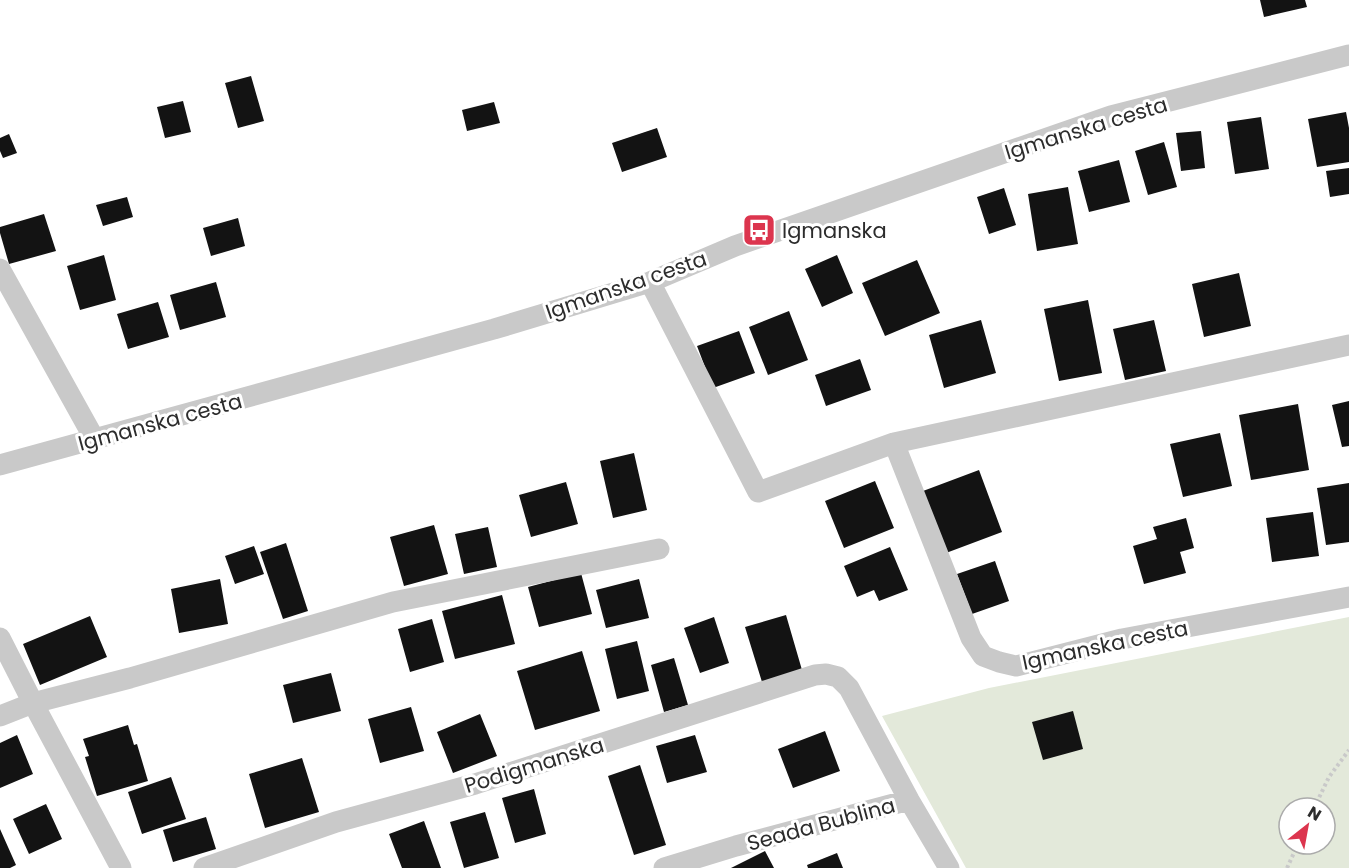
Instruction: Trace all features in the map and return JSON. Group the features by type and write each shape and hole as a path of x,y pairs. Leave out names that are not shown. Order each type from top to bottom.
{"street":[{"name":"Igmanska cesta","path":"0,465 494,329 650,282 735,246 1111,116 1349,55"},
{"path":"0,269 95,440"},
{"path":"650,282 758,492 894,443 1349,345"},
{"name":"Igmanska cesta","path":"894,443 971,638 982,656 999,662 1016,666 1122,639 1349,597"},
{"path":"0,716 33,703 130,678 393,602 659,549"},
{"path":"0,638 121,868"},
{"name":"Podigmanska","path":"204,868 336,822 475,784 815,675 826,674 838,677 856,698"},
{"name":"Seada Bublina","path":"856,698 909,801 949,868"},
{"name":"Seada Bublina","path":"664,868 736,846 909,801"}],"path":[{"path":"1320,796 1329,777 1349,750"}],"green space":[{"path":"1349,617 1349,868 966,868 882,716 989,688"}],"building":[{"path":"1260,0 1305,0 1307,7 1264,17"},
{"path":"251,76 264,121 238,128 225,83"},
{"path":"183,101 191,132 165,138 157,107"},
{"path":"494,102 500,123 467,131 462,110"},
{"path":"1346,112 1349,128 1349,162 1317,167 1308,119"},
{"path":"1261,117 1269,169 1235,174 1227,122"},
{"path":"657,128 667,157 622,172 612,143"},
{"path":"1201,131 1205,168 1181,171 1176,133"},
{"path":"9,134 17,153 3,158 0,151 0,138"},
{"path":"1164,142 1177,187 1148,195 1135,151"},
{"path":"1119,160 1130,202 1089,212 1078,171"},
{"path":"1349,168 1349,194 1330,197 1326,171"},
{"path":"1068,187 1078,244 1037,251 1028,194"},
{"path":"1004,188 1016,225 989,234 977,197"},
{"path":"127,197 133,217 103,226 96,205"},
{"path":"44,214 56,251 9,264 0,227"},
{"path":"238,218 245,246 211,256 203,228"},
{"path":"104,255 116,300 80,310 67,266"},
{"path":"837,255 853,293 822,307 805,269"},
{"path":"917,260 940,313 885,336 862,283"},
{"path":"1239,273 1251,326 1204,337 1192,284"},
{"path":"216,282 226,317 180,330 170,295"},
{"path":"1088,300 1102,373 1059,381 1044,309"},
{"path":"158,302 169,337 128,349 117,314"},
{"path":"789,311 808,360 768,375 749,327"},
{"path":"981,320 996,373 944,388 929,335"},
{"path":"1154,320 1166,371 1125,380 1113,329"},
{"path":"739,331 755,373 713,388 697,346"},
{"path":"860,359 871,390 826,406 815,375"},
{"path":"1349,401 1349,446 1342,447 1332,405"},
{"path":"1298,404 1309,470 1251,480 1239,415"},
{"path":"1220,433 1232,486 1183,497 1170,444"},
{"path":"634,453 647,510 613,518 600,461"},
{"path":"979,470 1002,532 946,553 923,491"},
{"path":"875,481 894,528 844,548 825,501"},
{"path":"566,482 578,524 531,537 519,495"},
{"path":"1349,483 1349,542 1326,545 1317,488"},
{"path":"1313,512 1319,556 1272,562 1266,518"},
{"path":"1186,518 1194,548 1180,552 1186,573 1144,584 1133,546 1157,539 1153,527"},
{"path":"434,525 448,574 404,586 390,537"},
{"path":"488,527 497,567 464,574 455,534"},
{"path":"286,543 308,611 283,619 260,552"},
{"path":"254,546 264,574 235,584 225,556"},
{"path":"890,547 908,590 879,601 874,590 857,597 844,566"},
{"path":"995,561 1009,601 972,614 957,574"},
{"path":"581,573 592,614 539,627 528,587"},
{"path":"220,579 228,624 179,633 171,589"},
{"path":"639,579 649,618 606,628 596,590"},
{"path":"502,595 515,644 455,659 442,611"},
{"path":"786,615 802,670 762,682 745,627"},
{"path":"90,616 107,657 40,685 23,644"},
{"path":"714,617 729,663 700,673 684,628"},
{"path":"432,619 444,662 410,672 398,629"},
{"path":"637,641 649,691 617,699 605,649"},
{"path":"582,651 600,711 535,730 517,671"},
{"path":"674,658 688,705 664,712 651,665"},
{"path":"331,673 341,711 293,723 283,685"},
{"path":"411,707 424,751 380,763 368,719"},
{"path":"1073,711 1083,749 1043,760 1032,722"},
{"path":"480,714 497,756 453,773 437,732"},
{"path":"128,725 134,745 137,744 148,781 97,796 85,757 89,756 83,739"},
{"path":"825,731 840,771 793,788 778,749"},
{"path":"17,735 33,774 0,788 0,743"},
{"path":"695,735 707,772 667,783 656,746"},
{"path":"302,758 319,812 265,828 249,774"},
{"path":"640,765 666,845 634,855 608,776"},
{"path":"171,777 186,819 142,834 128,792"},
{"path":"534,789 546,834 515,843 502,798"},
{"path":"46,804 62,839 29,854 13,819"},
{"path":"485,812 499,858 464,868 450,822"},
{"path":"206,817 216,849 173,862 163,830"},
{"path":"424,821 441,868 402,868 389,834"},
{"path":"0,829 16,865 10,868 0,868"},
{"path":"765,851 774,868 731,868"},
{"path":"837,853 843,868 808,868 807,865"}],"place":[{"name":"Igmanska","path":"759,230"}]}
